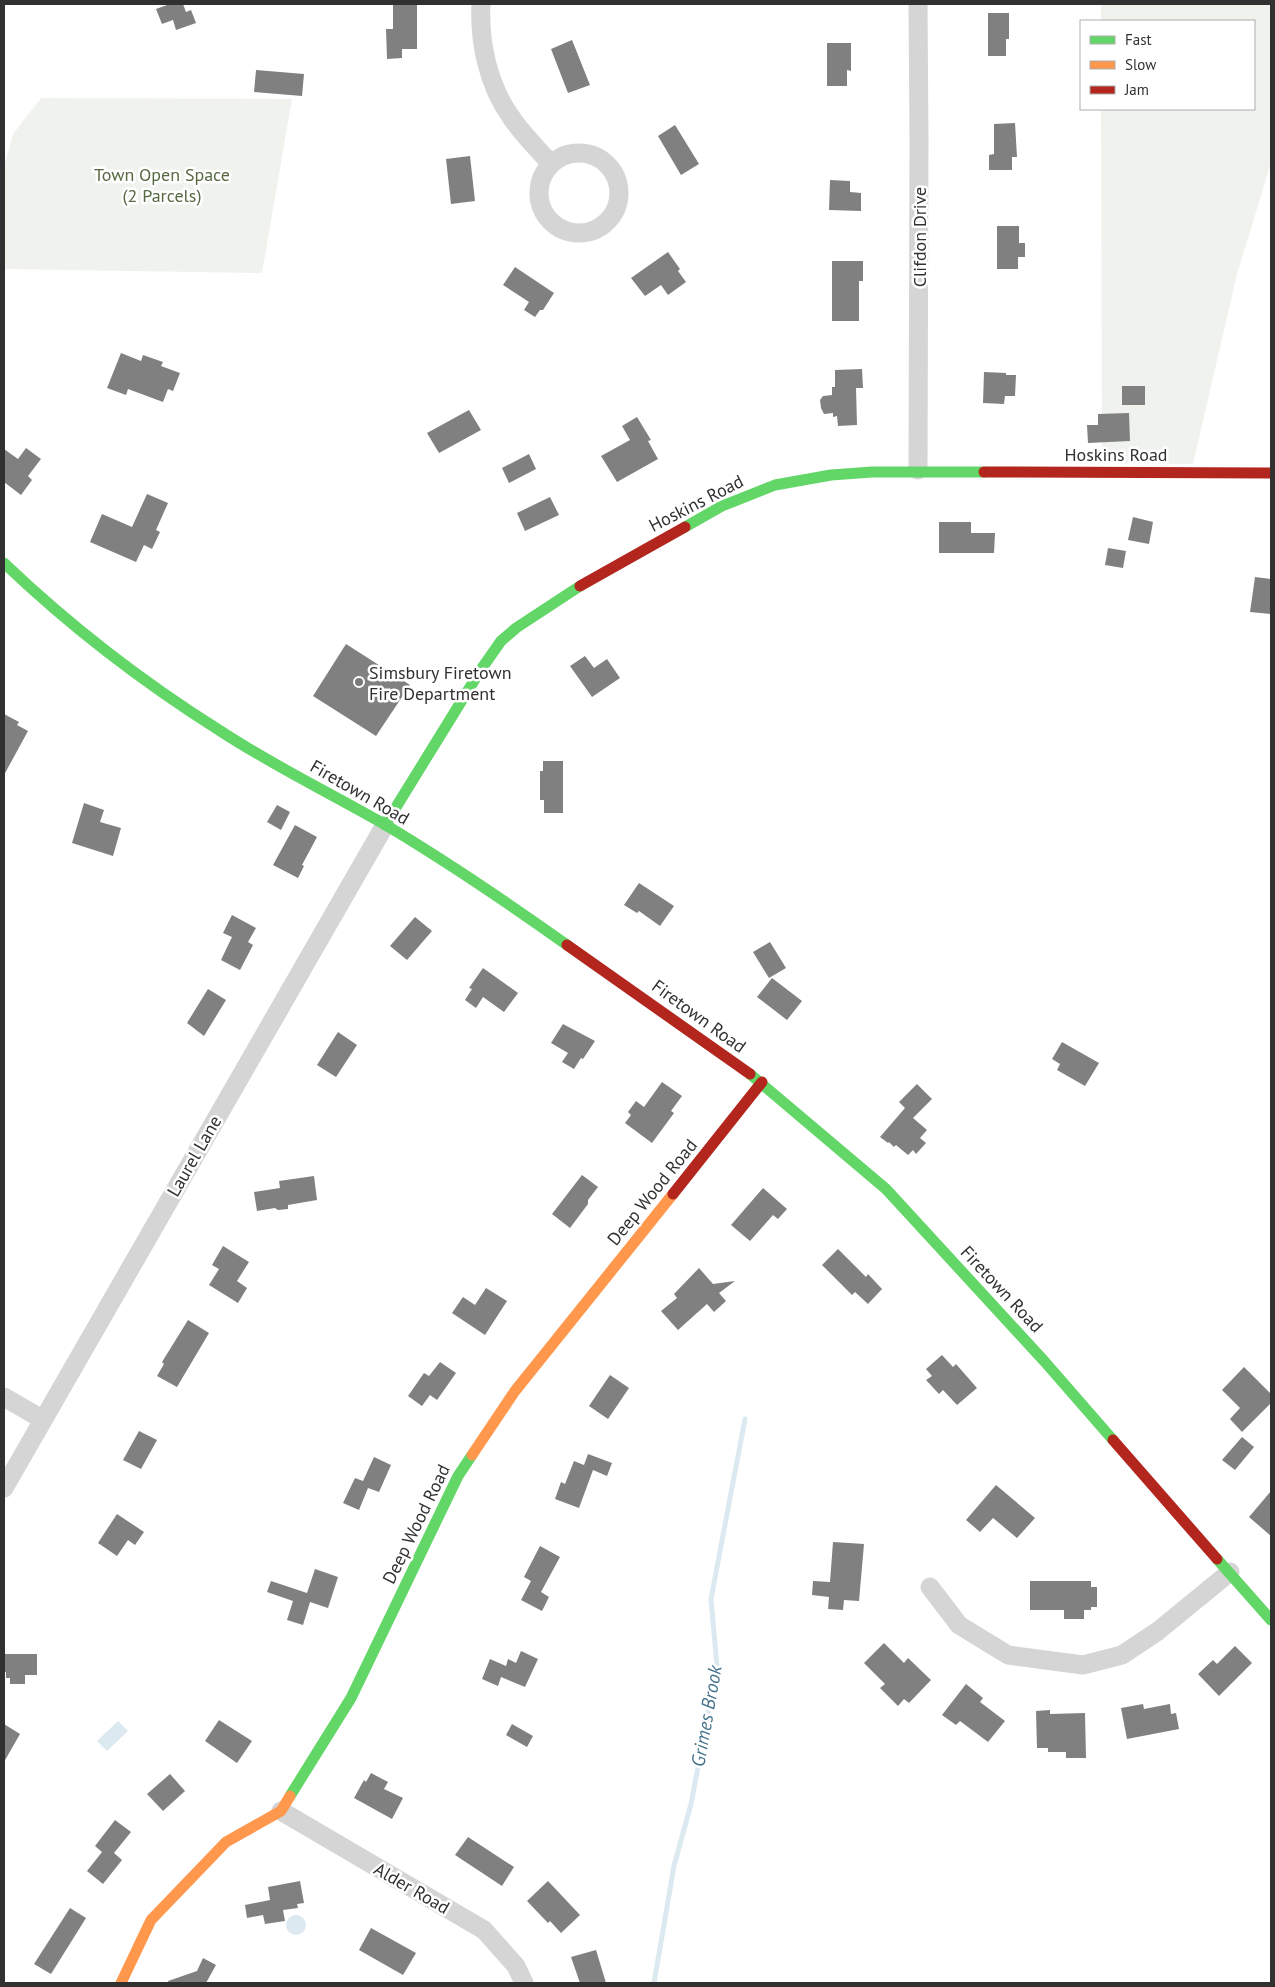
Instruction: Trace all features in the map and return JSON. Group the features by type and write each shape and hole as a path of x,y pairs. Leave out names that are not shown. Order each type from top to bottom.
{"street":[{"path":"481,4 480,18 484,54 496,91 510,116 551,164"},
{"name":"Clifdon Drive","path":"918,4 918,470"},
{"path":"576,153 590,154 603,160 612,171 618,183 619,197 616,211 608,222 598,229 585,234 572,234 560,230 549,222 542,211 538,192 543,174 551,164 562,156 576,153"},
{"name":"Hoskins Road","path":"385,825 480,671 501,641 516,628 576,588 722,506 739,499 775,485 831,475 918,470 1271,473"},
{"name":"Firetown Road","path":"4,563 31,589 118,662 223,733 385,825 529,918 762,1082 886,1190 1045,1362 1271,1620"},
{"name":"Laurel Lane","path":"4,1488 385,825"},
{"name":"Deep Wood Road","path":"121,1983 151,1920 226,1842 281,1811 351,1698 458,1476 515,1391 762,1082"},
{"path":"4,1396 42,1419"},
{"path":"930,1587 959,1625 1008,1655 1082,1665 1122,1655 1158,1631 1230,1572"},
{"name":"Alder Road","path":"281,1811 484,1930 516,1966 524,1983"}],"green space":[{"path":"1101,4 1271,4 1271,163 1237,274 1193,464 1102,463 1101,110 1255,110 1255,20 1101,20"},
{"name":"Town Open Space (2 Parcels)","path":"41,98 292,99 262,273 4,269 4,167 13,134"}],"shaded area":[{"path":"118,1721 128,1731 107,1751 97,1741"},
{"path":"296,1915 303,1918 306,1925 303,1932 296,1935 289,1932 286,1925 289,1918"}],"building":[{"path":"170,4 183,4 186,12 191,10 196,23 176,30 173,20 162,24 156,9"},
{"path":"417,4 417,49 402,49 402,58 387,59 386,29 393,29 393,5"},
{"path":"988,13 1009,13 1009,39 1006,39 1006,56 988,56"},
{"path":"572,40 590,85 568,93 551,49"},
{"path":"827,43 851,43 851,71 847,70 847,86 827,86"},
{"path":"256,70 304,74 302,96 254,92"},
{"path":"1015,123 1017,157 1012,157 1012,170 989,170 989,155 994,154 994,124"},
{"path":"675,125 699,164 681,175 658,136"},
{"path":"470,156 475,201 451,204 446,159"},
{"path":"830,180 850,181 850,192 861,193 861,211 829,210"},
{"path":"997,226 1019,226 1019,243 1025,243 1025,257 1018,257 1018,269 997,269"},
{"path":"668,252 680,269 678,271 686,282 668,295 661,285 645,296 631,278"},
{"path":"832,261 863,261 863,281 859,281 859,321 832,321"},
{"path":"515,267 554,293 543,310 540,310 535,317 524,310 529,302 503,285"},
{"path":"121,353 141,361 143,355 163,362 161,366 180,373 173,391 168,389 163,402 128,389 126,395 107,388"},
{"path":"862,369 863,388 856,388 857,425 838,426 837,416 833,417 833,413 824,414 820,400 823,396 832,395 832,387 835,387 835,370"},
{"path":"984,372 1016,375 1015,396 1005,396 1004,404 983,403"},
{"path":"1122,386 1145,386 1145,405 1122,405"},
{"path":"469,410 481,430 439,453 427,433"},
{"path":"1129,413 1130,441 1088,443 1087,425 1098,425 1098,414"},
{"path":"637,417 651,440 648,441 658,459 617,482 601,456 630,440 622,426"},
{"path":"26,448 41,459 28,476 32,480 21,495 4,482 4,449 18,459"},
{"path":"529,454 536,469 509,483 502,468"},
{"path":"147,494 168,503 156,530 160,532 152,549 144,545 136,562 90,542 102,514 132,527"},
{"path":"550,497 559,515 525,531 517,513"},
{"path":"1133,517 1153,522 1149,544 1128,540"},
{"path":"939,522 971,522 971,533 995,533 994,553 939,553"},
{"path":"1108,548 1126,551 1123,568 1105,565"},
{"path":"1255,577 1271,579 1271,614 1250,612"},
{"path":"346,644 410,685 376,736 313,696"},
{"path":"585,656 594,668 607,659 620,678 592,697 570,666"},
{"path":"4,714 19,722 17,725 28,731 4,775"},
{"path":"543,761 563,761 563,813 544,813 544,800 540,800 540,771 543,771"},
{"path":"84,803 104,810 100,822 121,828 113,856 72,843"},
{"path":"277,805 290,812 281,830 267,822"},
{"path":"295,825 317,837 302,865 304,866 298,878 273,865"},
{"path":"639,883 674,906 660,926 639,911 637,913 624,905"},
{"path":"232,915 256,928 248,942 253,945 240,970 221,960 232,937 223,933"},
{"path":"415,917 432,931 407,960 390,946"},
{"path":"770,942 786,968 769,978 753,952"},
{"path":"483,968 518,993 504,1012 483,997 476,1008 465,1000 472,989 469,988"},
{"path":"772,978 802,1001 787,1020 757,997"},
{"path":"208,989 226,1000 204,1036 187,1023"},
{"path":"563,1024 595,1041 574,1069 562,1062 568,1053 551,1043"},
{"path":"338,1032 357,1045 336,1077 317,1065"},
{"path":"1062,1042 1099,1063 1085,1086 1057,1070 1060,1064 1052,1059"},
{"path":"662,1082 682,1096 671,1111 674,1113 652,1143 625,1123 631,1115 628,1112 636,1101 644,1107"},
{"path":"917,1084 932,1099 913,1118 927,1130 920,1138 926,1143 916,1154 913,1150 908,1155 896,1145 894,1147 880,1137 905,1108 899,1102"},
{"path":"582,1175 598,1187 570,1228 552,1214"},
{"path":"314,1176 317,1200 288,1205 288,1209 278,1210 275,1208 257,1211 254,1192 280,1188 279,1181"},
{"path":"763,1188 787,1209 778,1219 773,1215 750,1241 731,1225"},
{"path":"223,1246 249,1262 237,1281 247,1288 238,1303 209,1285 219,1269 212,1265"},
{"path":"838,1249 866,1277 868,1274 882,1289 868,1304 855,1292 852,1295 822,1265"},
{"path":"699,1268 713,1284 735,1281 719,1293 726,1301 714,1312 707,1304 678,1330 661,1311 677,1298 674,1294"},
{"path":"486,1288 507,1301 485,1335 452,1313 463,1297 475,1305"},
{"path":"188,1320 209,1333 177,1387 157,1376 164,1364 162,1362"},
{"path":"942,1355 953,1367 956,1364 977,1388 957,1405 943,1390 939,1394 926,1380 932,1376 926,1369"},
{"path":"440,1362 456,1373 437,1400 430,1395 422,1406 408,1396 424,1373 429,1376"},
{"path":"1244,1367 1271,1394 1271,1403 1242,1432 1230,1419 1240,1408 1222,1390"},
{"path":"610,1375 629,1388 608,1419 589,1406"},
{"path":"139,1431 157,1440 141,1469 123,1460"},
{"path":"1242,1437 1254,1447 1235,1470 1222,1460"},
{"path":"588,1454 612,1463 607,1476 593,1470 579,1508 555,1499 561,1482 565,1484 574,1461 584,1465"},
{"path":"374,1457 391,1465 379,1492 368,1488 359,1510 343,1503 355,1478 363,1481"},
{"path":"996,1485 1035,1518 1017,1538 993,1518 980,1532 966,1520"},
{"path":"1271,1491 1271,1536 1249,1517"},
{"path":"117,1514 144,1532 135,1545 128,1540 117,1556 98,1543"},
{"path":"833,1542 864,1544 859,1601 844,1600 843,1610 828,1609 829,1597 812,1595 813,1581 830,1582"},
{"path":"540,1546 560,1557 541,1592 549,1597 542,1611 521,1600 531,1581 524,1577"},
{"path":"315,1569 338,1577 328,1608 310,1602 303,1625 287,1620 293,1601 267,1592 271,1581 307,1593"},
{"path":"1030,1581 1091,1581 1091,1587 1097,1587 1097,1607 1091,1607 1091,1610 1084,1610 1084,1619 1064,1619 1064,1610 1030,1610"},
{"path":"884,1643 904,1663 908,1658 931,1680 909,1703 904,1699 898,1706 880,1688 885,1684 864,1663"},
{"path":"1235,1646 1252,1663 1219,1696 1198,1674 1213,1660 1217,1664"},
{"path":"521,1651 538,1659 525,1687 501,1677 498,1686 482,1679 490,1659 506,1666 508,1659 516,1663"},
{"path":"4,1654 37,1654 37,1675 25,1675 25,1684 10,1684 10,1678 6,1678 6,1672 4,1672"},
{"path":"966,1684 983,1698 980,1702 1005,1721 988,1742 960,1721 956,1725 942,1715"},
{"path":"1143,1704 1144,1709 1170,1704 1171,1714 1176,1713 1179,1729 1127,1739 1121,1708"},
{"path":"1050,1710 1050,1714 1085,1713 1086,1758 1066,1758 1066,1752 1048,1752 1048,1748 1037,1748 1036,1711"},
{"path":"219,1720 252,1741 237,1763 205,1741"},
{"path":"4,1724 20,1734 4,1762"},
{"path":"512,1724 533,1736 527,1747 506,1735"},
{"path":"371,1773 388,1782 384,1789 403,1798 392,1819 354,1798 364,1780 366,1782"},
{"path":"170,1774 185,1791 163,1811 147,1794"},
{"path":"115,1820 131,1832 114,1853 122,1860 103,1884 87,1871 102,1852 95,1846"},
{"path":"468,1837 514,1867 502,1886 455,1855"},
{"path":"300,1881 304,1903 297,1904 298,1908 283,1910 285,1921 265,1924 263,1915 247,1918 245,1905 270,1900 268,1887"},
{"path":"548,1881 580,1915 561,1933 550,1921 548,1923 527,1901"},
{"path":"70,1908 86,1918 51,1974 34,1964"},
{"path":"371,1928 416,1953 403,1975 359,1950"},
{"path":"596,1950 606,1983 580,1983 571,1957"},
{"path":"203,1958 216,1965 206,1983 169,1983 168,1981 197,1971"}],"waterway":[{"name":"Grimes Brook","path":"654,1983 674,1866 691,1804 717,1667 711,1599 745,1419"}],"traffic: fast":[{"path":"685,527 722,506 775,485 831,475 872,472 984,472"},
{"path":"4,563 55,610 164,694 262,756 407,838 477,883 567,945"},
{"path":"385,825 480,671 501,641 516,628 580,586"},
{"path":"750,1074 886,1189 1045,1362 1113,1440"},
{"path":"290,1796 351,1698 458,1476 472,1455"},
{"path":"1217,1559 1271,1620"}],"traffic: slow":[{"path":"472,1455 515,1391 673,1194"},
{"path":"121,1983 151,1920 226,1842 281,1811 290,1796"}],"traffic: jam":[{"path":"984,472 1271,473"},
{"path":"580,586 685,527"},
{"path":"567,945 750,1074"},
{"path":"673,1194 762,1082"},
{"path":"1113,1440 1217,1559"}],"place":[{"name":"Simsbury Firetown Fire Department","path":"359,682"}]}
